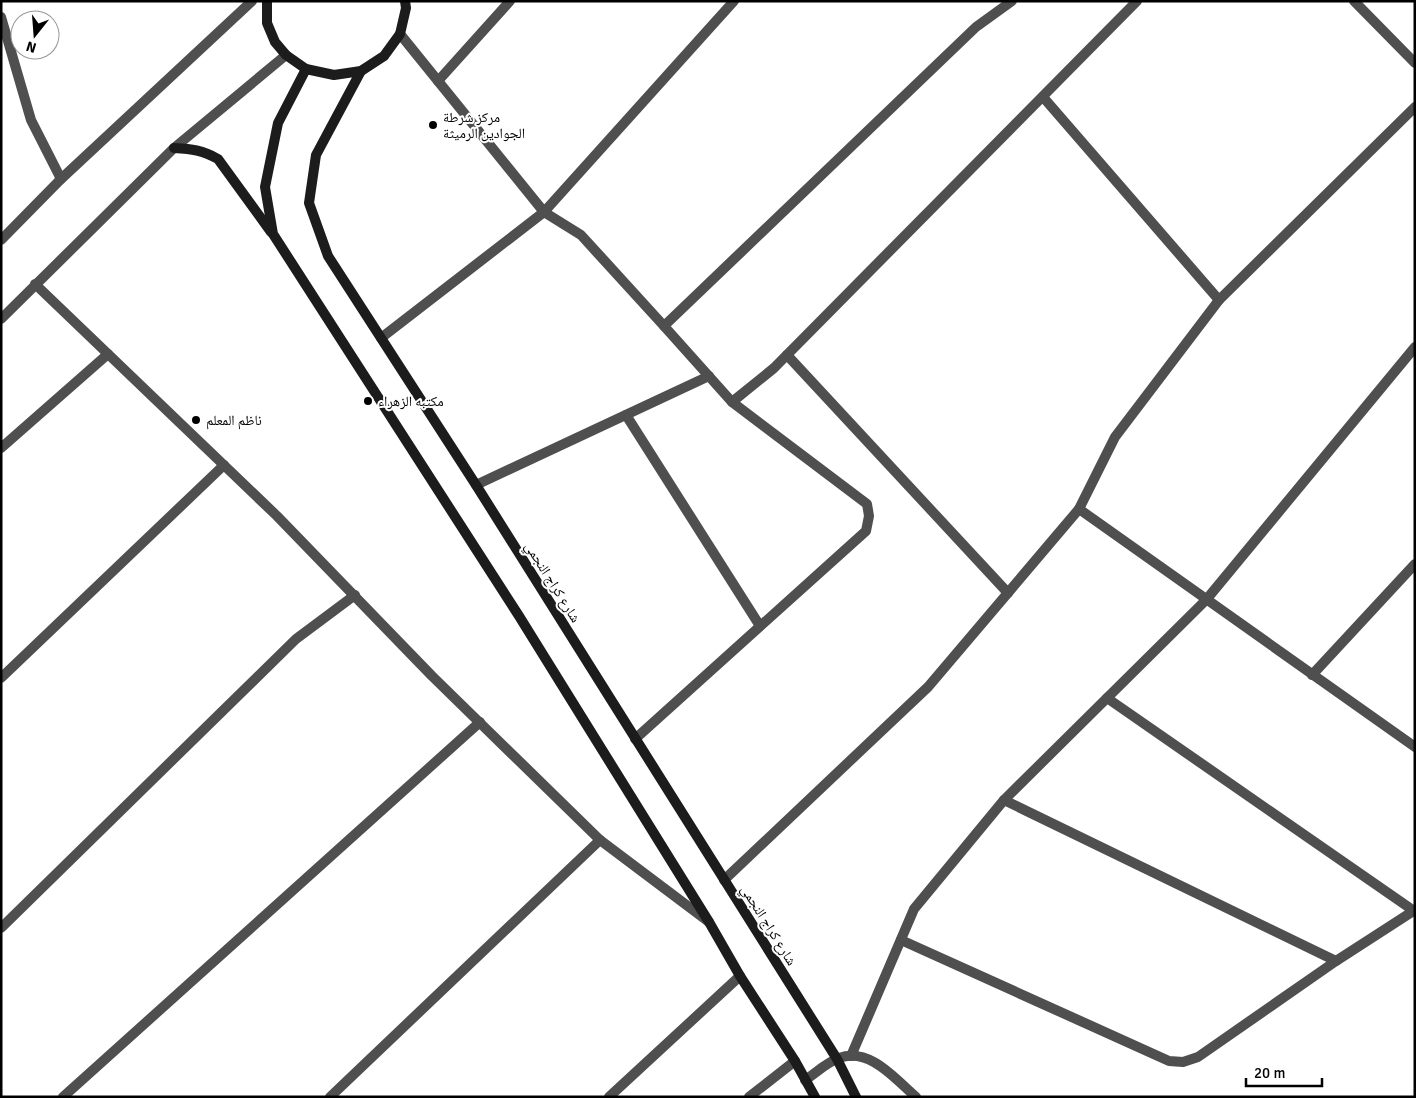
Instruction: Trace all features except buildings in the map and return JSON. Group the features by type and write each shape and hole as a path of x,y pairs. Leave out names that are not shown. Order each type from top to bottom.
{"main road":[{"path":"267,1 267,23 275,42 286,55 306,69 334,76 361,71 384,56 400,34 406,8 405,1"},
{"path":"273,234 265,187 278,123 306,69"},
{"name":"شارع كراج النجمي","path":"361,71 316,155 309,203 328,256 476,485 837,1059 856,1097"},
{"path":"174,148 207,152 218,159 273,234 519,616 709,922 740,976 795,1061 815,1097"}],"street":[{"path":"1,240 62,179 252,1"},
{"path":"438,81 510,1"},
{"path":"381,338 544,212 734,1"},
{"path":"664,326 976,27 1012,1"},
{"path":"732,402 774,368 1138,1"},
{"path":"1354,1 1415,63"},
{"path":"1,17 31,120 62,179"},
{"path":"400,34 544,212 581,235 732,402 867,504 869,516 866,531 635,739"},
{"path":"1,319 174,148 286,55"},
{"path":"1043,97 1220,300"},
{"path":"724,880 928,687 1079,509 1116,437 1220,300 1415,107"},
{"path":"35,284 277,516 432,676 600,840 709,922"},
{"path":"851,1056 914,909 1004,800 1206,600 1415,347"},
{"path":"1,448 108,354"},
{"path":"787,355 1008,593"},
{"path":"476,485 709,376"},
{"path":"626,415 760,626"},
{"path":"1,678 224,465"},
{"path":"1079,509 1415,747"},
{"path":"1312,674 1415,564"},
{"path":"1,928 296,639 354,595"},
{"path":"901,940 1169,1060 1183,1062 1198,1057 1336,961 1414,911 1107,698"},
{"path":"63,1097 480,722"},
{"path":"1004,800 1336,961"},
{"path":"330,1097 600,840"},
{"path":"609,1097 740,976"},
{"path":"806,1080 837,1059 851,1056 863,1057 874,1062 916,1097"},
{"path":"749,1097 795,1061"}],"place":[{"name":"مركز شرطة الجوادين الرميثة","path":"433,125"},
{"name":"مكتبه الزهراء","path":"368,401"},
{"name":"ناظم المعلم","path":"196,420"}]}
